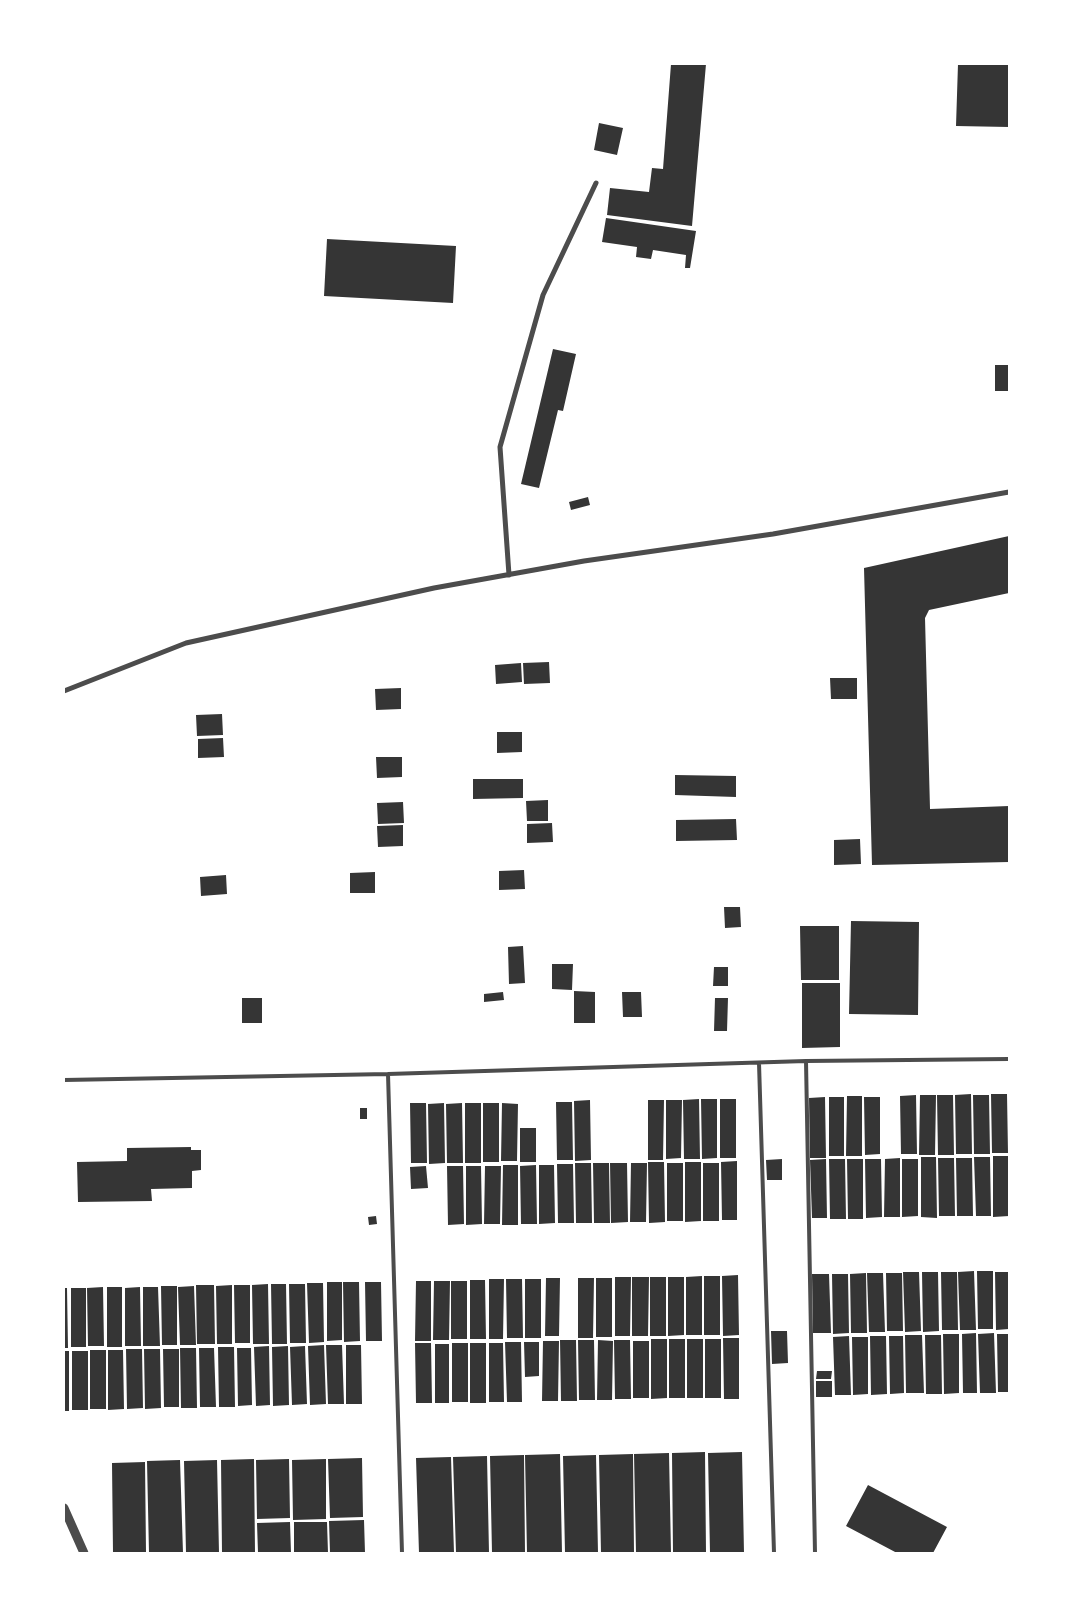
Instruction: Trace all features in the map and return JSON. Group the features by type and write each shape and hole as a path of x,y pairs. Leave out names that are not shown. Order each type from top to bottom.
{"street":[{"path":"509,575 500,447 543,295 596,183"},
{"path":"64,691 186,643 434,588 584,561 773,534 1009,492"},
{"path":"64,1508 84,1553"}],"lane":[{"path":"64,1080 388,1074 806,1061 1009,1059"},
{"path":"806,1061 815,1553"},
{"path":"759,1063 774,1553"},
{"path":"388,1074 402,1553"}],"building":[{"path":"671,64 706,64 692,226 607,215 610,188 649,192 652,168 663,169"},
{"path":"958,64 1009,64 1009,127 956,126"},
{"path":"599,123 623,128 617,155 594,150"},
{"path":"606,218 696,231 690,268 685,268 686,255 653,250 651,259 636,257 637,247 602,242"},
{"path":"327,239 456,246 453,303 324,296"},
{"path":"553,349 576,354 563,411 558,410 539,488 521,484"},
{"path":"995,365 1009,365 1009,391 995,391"},
{"path":"588,497 590,505 571,510 569,502"},
{"path":"1009,536 1009,593 929,610 925,618 930,809 1009,806 1009,862 872,865 864,568"},
{"path":"549,662 550,683 524,684 523,663"},
{"path":"521,663 522,682 496,684 495,665"},
{"path":"830,678 857,678 857,699 831,699"},
{"path":"401,688 401,709 376,710 375,689"},
{"path":"222,714 223,735 197,736 196,715"},
{"path":"497,732 522,732 522,752 497,753"},
{"path":"223,738 224,757 198,758 198,739"},
{"path":"376,757 402,757 402,777 377,778"},
{"path":"675,775 736,776 736,797 675,795"},
{"path":"473,779 523,779 523,798 473,799"},
{"path":"548,800 548,821 527,821 526,801"},
{"path":"403,802 404,823 378,824 377,803"},
{"path":"736,819 737,840 676,841 676,820"},
{"path":"552,823 553,842 527,843 527,824"},
{"path":"403,825 403,846 378,847 377,826"},
{"path":"860,839 861,864 834,865 834,840"},
{"path":"524,870 525,889 499,890 499,871"},
{"path":"375,872 375,893 350,893 350,873"},
{"path":"226,875 227,894 201,896 200,877"},
{"path":"724,907 740,907 741,927 725,928"},
{"path":"851,921 919,922 918,1015 849,1014"},
{"path":"800,926 839,926 839,980 801,980"},
{"path":"523,946 525,983 509,984 508,947"},
{"path":"552,964 573,964 572,990 552,989"},
{"path":"714,967 728,967 728,986 713,986"},
{"path":"802,983 840,983 840,1047 802,1048"},
{"path":"574,991 595,992 595,1023 574,1023"},
{"path":"503,992 504,1000 484,1002 484,994"},
{"path":"622,992 641,992 642,1017 623,1017"},
{"path":"242,998 262,998 262,1023 242,1023"},
{"path":"715,998 728,998 727,1031 714,1031"},
{"path":"971,1094 972,1154 956,1154 955,1095"},
{"path":"991,1094 1007,1094 1008,1153 992,1153"},
{"path":"916,1095 917,1154 901,1154 900,1096"},
{"path":"920,1095 936,1095 935,1155 919,1155"},
{"path":"937,1095 953,1095 954,1155 938,1155"},
{"path":"973,1095 989,1095 990,1154 974,1154"},
{"path":"847,1096 862,1096 862,1156 846,1156"},
{"path":"825,1097 826,1158 810,1158 809,1098"},
{"path":"829,1097 844,1097 844,1156 829,1156"},
{"path":"864,1097 880,1097 880,1154 865,1155"},
{"path":"699,1099 700,1159 684,1159 683,1100"},
{"path":"701,1099 717,1099 717,1158 702,1159"},
{"path":"720,1099 736,1099 736,1158 720,1158"},
{"path":"590,1100 591,1160 575,1161 574,1101"},
{"path":"648,1100 664,1100 663,1160 648,1160"},
{"path":"666,1100 682,1100 681,1158 666,1159"},
{"path":"556,1102 572,1102 573,1160 557,1160"},
{"path":"410,1103 426,1103 427,1163 411,1163"},
{"path":"444,1103 445,1163 429,1164 428,1104"},
{"path":"462,1103 463,1163 447,1163 446,1104"},
{"path":"465,1103 481,1103 481,1163 465,1163"},
{"path":"483,1103 499,1103 499,1162 483,1162"},
{"path":"502,1103 518,1104 517,1161 501,1161"},
{"path":"360,1108 367,1108 367,1119 360,1119"},
{"path":"520,1128 536,1128 536,1162 520,1162"},
{"path":"191,1147 191,1150 201,1150 201,1170 192,1171 192,1188 151,1189 152,1201 78,1202 77,1162 127,1161 127,1148"},
{"path":"993,1156 1009,1156 1009,1216 993,1217"},
{"path":"921,1157 936,1157 937,1218 921,1217"},
{"path":"974,1157 990,1157 991,1216 976,1216"},
{"path":"900,1158 900,1217 884,1217 885,1159"},
{"path":"938,1158 954,1158 955,1216 939,1216"},
{"path":"956,1158 972,1158 973,1216 957,1216"},
{"path":"782,1159 782,1180 767,1180 766,1160"},
{"path":"826,1159 827,1218 812,1218 810,1160"},
{"path":"829,1159 845,1159 846,1219 830,1219"},
{"path":"847,1159 863,1159 863,1219 848,1219"},
{"path":"865,1159 881,1159 882,1217 866,1218"},
{"path":"902,1159 918,1159 918,1216 902,1217"},
{"path":"737,1161 737,1220 722,1220 721,1162"},
{"path":"648,1162 664,1162 665,1222 649,1223"},
{"path":"685,1162 701,1162 701,1221 685,1222"},
{"path":"575,1163 591,1163 592,1223 576,1223"},
{"path":"593,1163 609,1163 610,1223 594,1223"},
{"path":"610,1163 627,1163 628,1222 611,1223"},
{"path":"631,1163 647,1163 646,1222 630,1222"},
{"path":"667,1163 683,1163 683,1221 667,1221"},
{"path":"703,1163 719,1163 719,1221 703,1221"},
{"path":"557,1164 573,1164 574,1223 558,1223"},
{"path":"503,1165 518,1165 518,1225 502,1225"},
{"path":"536,1165 537,1224 521,1224 520,1166"},
{"path":"539,1165 554,1165 555,1223 539,1224"},
{"path":"426,1166 428,1188 411,1189 410,1167"},
{"path":"447,1166 463,1166 464,1224 448,1225"},
{"path":"466,1166 481,1166 482,1224 466,1225"},
{"path":"485,1166 501,1166 500,1224 484,1224"},
{"path":"376,1216 377,1224 369,1225 368,1217"},
{"path":"974,1271 976,1330 960,1330 958,1272"},
{"path":"977,1271 993,1271 993,1329 978,1329"},
{"path":"903,1272 919,1272 921,1331 905,1332"},
{"path":"922,1272 938,1272 939,1331 923,1332"},
{"path":"941,1272 957,1272 958,1330 942,1330"},
{"path":"995,1272 1009,1272 1009,1329 996,1330"},
{"path":"866,1273 867,1333 851,1333 850,1274"},
{"path":"867,1273 883,1273 885,1332 869,1332"},
{"path":"886,1273 902,1273 903,1331 887,1331"},
{"path":"812,1274 829,1274 831,1333 813,1333"},
{"path":"832,1274 848,1274 849,1333 833,1334"},
{"path":"738,1275 739,1335 723,1336 722,1276"},
{"path":"702,1276 702,1335 686,1335 686,1277"},
{"path":"704,1276 720,1276 720,1335 704,1335"},
{"path":"615,1277 631,1277 630,1336 615,1336"},
{"path":"632,1277 649,1277 648,1336 632,1336"},
{"path":"650,1277 666,1277 666,1336 650,1336"},
{"path":"668,1277 684,1277 684,1335 668,1336"},
{"path":"546,1278 560,1278 559,1336 545,1336"},
{"path":"578,1278 594,1278 593,1338 578,1338"},
{"path":"596,1278 612,1278 612,1337 596,1337"},
{"path":"489,1279 504,1279 503,1339 489,1339"},
{"path":"506,1279 522,1279 523,1338 507,1338"},
{"path":"525,1279 541,1279 541,1338 525,1338"},
{"path":"470,1280 485,1280 486,1339 470,1339"},
{"path":"416,1281 431,1281 431,1341 415,1341"},
{"path":"434,1281 450,1281 449,1340 433,1340"},
{"path":"451,1281 467,1281 467,1339 451,1339"},
{"path":"327,1282 342,1282 342,1340 327,1341"},
{"path":"343,1282 359,1282 360,1341 344,1342"},
{"path":"365,1282 381,1282 382,1341 366,1341"},
{"path":"307,1283 323,1283 324,1342 309,1343"},
{"path":"268,1284 269,1344 253,1344 252,1285"},
{"path":"271,1284 286,1284 287,1344 272,1344"},
{"path":"289,1284 305,1284 306,1343 290,1343"},
{"path":"196,1285 214,1285 215,1344 197,1344"},
{"path":"232,1285 232,1344 217,1344 216,1286"},
{"path":"234,1285 250,1285 250,1343 235,1343"},
{"path":"161,1286 177,1286 177,1345 162,1345"},
{"path":"194,1286 196,1345 180,1345 178,1287"},
{"path":"103,1287 104,1346 88,1346 87,1288"},
{"path":"107,1287 122,1287 122,1347 107,1347"},
{"path":"140,1287 141,1346 125,1346 125,1288"},
{"path":"143,1287 158,1287 160,1346 143,1346"},
{"path":"64,1288 67,1288 68,1348 64,1348"},
{"path":"71,1288 86,1288 86,1347 71,1347"},
{"path":"771,1331 787,1331 788,1363 772,1364"},
{"path":"976,1333 977,1393 963,1393 962,1334"},
{"path":"994,1333 996,1393 980,1393 978,1334"},
{"path":"943,1334 959,1334 959,1393 944,1394"},
{"path":"997,1334 1009,1334 1009,1392 998,1392"},
{"path":"905,1335 922,1335 924,1393 906,1393"},
{"path":"925,1335 941,1335 942,1394 926,1394"},
{"path":"849,1336 851,1395 835,1395 833,1337"},
{"path":"870,1336 886,1336 887,1394 871,1395"},
{"path":"889,1336 903,1336 904,1393 890,1394"},
{"path":"852,1337 868,1337 868,1394 853,1395"},
{"path":"723,1338 739,1338 739,1399 724,1399"},
{"path":"651,1339 667,1339 667,1398 651,1399"},
{"path":"669,1339 685,1339 685,1398 669,1398"},
{"path":"687,1339 703,1339 703,1398 687,1398"},
{"path":"705,1339 721,1339 721,1398 705,1398"},
{"path":"560,1340 576,1340 577,1401 561,1401"},
{"path":"578,1340 594,1340 595,1400 579,1400"},
{"path":"598,1340 613,1341 612,1400 597,1400"},
{"path":"614,1340 630,1340 631,1399 615,1399"},
{"path":"543,1341 559,1341 558,1401 542,1401"},
{"path":"633,1341 649,1341 649,1398 633,1398"},
{"path":"505,1342 521,1342 522,1402 507,1402"},
{"path":"524,1342 539,1342 539,1376 525,1377"},
{"path":"415,1343 431,1343 432,1403 416,1403"},
{"path":"452,1343 468,1343 468,1402 452,1402"},
{"path":"470,1343 486,1343 486,1403 470,1403"},
{"path":"489,1343 503,1343 504,1402 489,1402"},
{"path":"435,1344 449,1344 449,1403 435,1403"},
{"path":"324,1345 326,1404 310,1405 308,1346"},
{"path":"326,1345 342,1345 344,1404 328,1404"},
{"path":"346,1345 361,1345 362,1404 346,1404"},
{"path":"269,1346 270,1405 256,1406 254,1347"},
{"path":"288,1346 289,1405 273,1406 272,1347"},
{"path":"305,1346 307,1404 292,1405 290,1347"},
{"path":"218,1347 234,1347 235,1407 219,1407"},
{"path":"180,1348 196,1348 197,1408 181,1408"},
{"path":"199,1348 214,1348 216,1407 200,1407"},
{"path":"237,1348 251,1348 252,1405 238,1406"},
{"path":"126,1349 142,1349 143,1408 127,1409"},
{"path":"144,1349 160,1349 161,1408 145,1409"},
{"path":"163,1349 179,1349 179,1407 164,1407"},
{"path":"90,1350 106,1350 106,1409 90,1409"},
{"path":"108,1350 123,1350 124,1409 108,1410"},
{"path":"64,1351 69,1351 69,1411 64,1411"},
{"path":"72,1351 88,1351 88,1410 72,1410"},
{"path":"817,1371 832,1371 831,1379 816,1379"},
{"path":"816,1381 832,1381 832,1397 816,1397"},
{"path":"705,1452 706,1553 673,1553 672,1453"},
{"path":"742,1452 744,1553 710,1553 708,1453"},
{"path":"669,1453 671,1553 636,1553 634,1454"},
{"path":"560,1454 562,1553 527,1553 525,1455"},
{"path":"633,1454 634,1553 601,1553 599,1455"},
{"path":"524,1455 525,1553 492,1553 490,1456"},
{"path":"596,1455 598,1553 565,1553 563,1456"},
{"path":"487,1456 489,1553 456,1553 453,1457"},
{"path":"451,1457 454,1553 419,1553 416,1458"},
{"path":"362,1458 363,1517 330,1518 328,1459"},
{"path":"254,1459 255,1553 222,1553 221,1460"},
{"path":"289,1459 290,1518 257,1519 256,1460"},
{"path":"326,1459 326,1519 293,1520 292,1460"},
{"path":"180,1460 183,1553 149,1553 147,1461"},
{"path":"217,1460 219,1553 186,1553 184,1461"},
{"path":"145,1462 146,1553 113,1553 112,1463"},
{"path":"868,1485 947,1527 933,1553 897,1553 846,1526"},
{"path":"364,1520 365,1553 330,1553 329,1521"},
{"path":"290,1522 291,1553 258,1553 257,1523"},
{"path":"294,1522 327,1522 328,1553 294,1553"}]}
